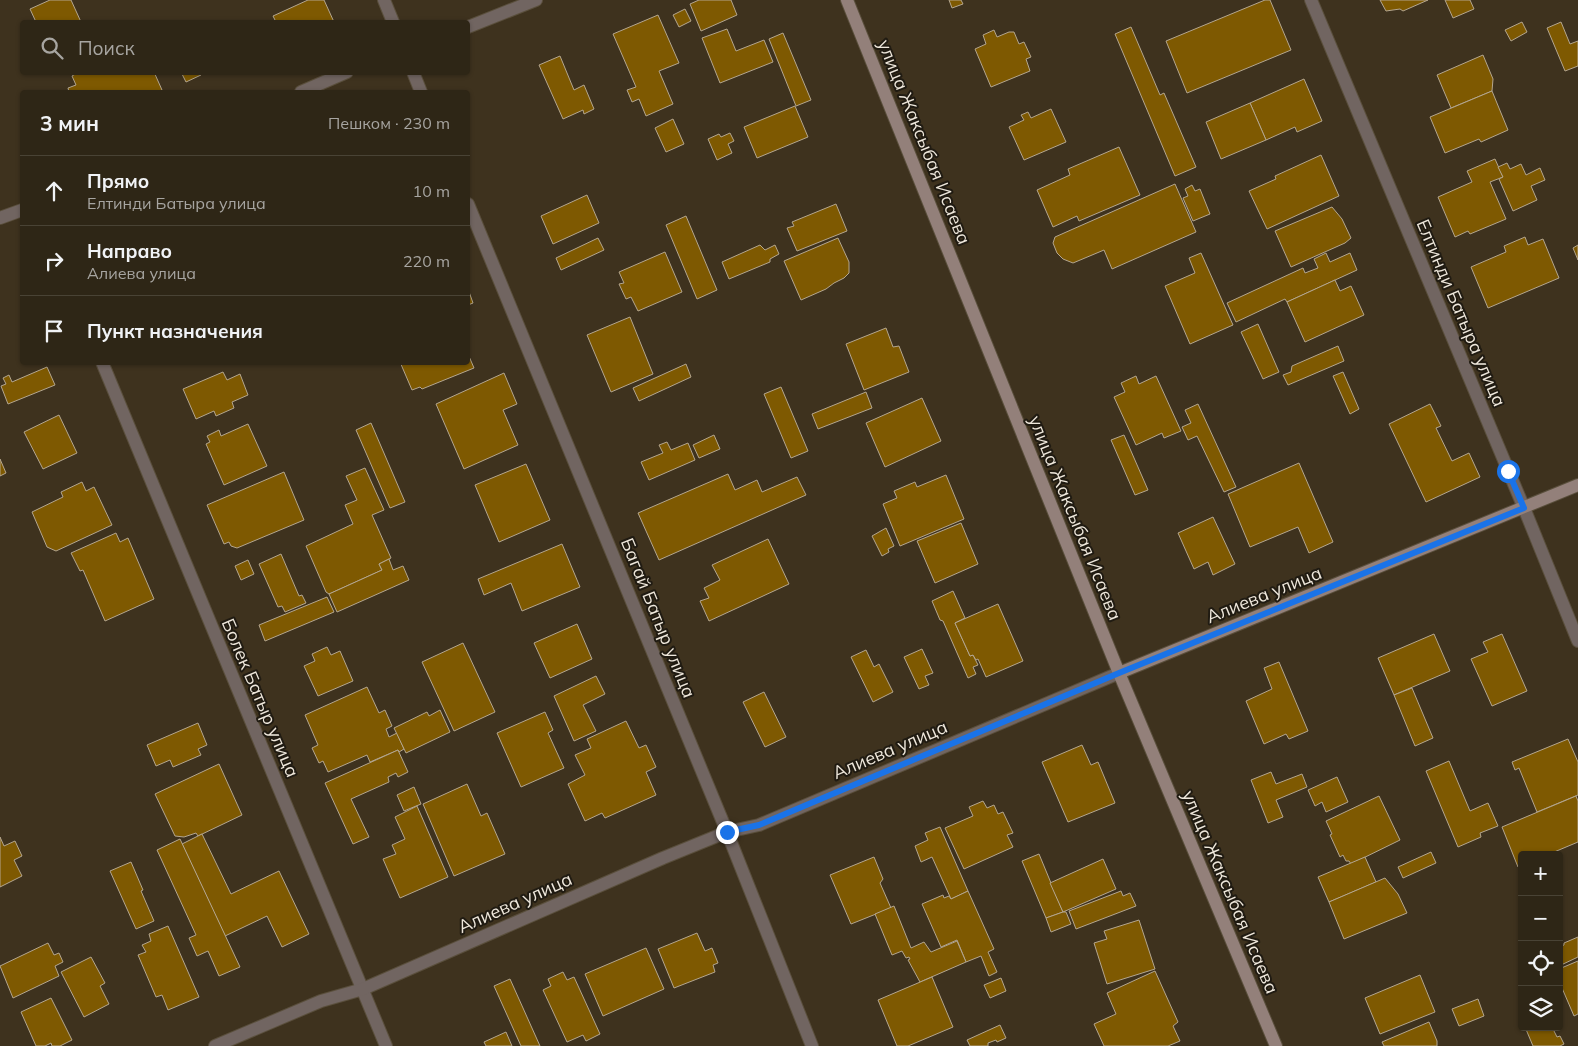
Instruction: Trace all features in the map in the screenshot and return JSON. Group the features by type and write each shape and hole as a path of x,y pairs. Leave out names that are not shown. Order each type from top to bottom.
{"street":[{"path":"384,0 392,20"},
{"path":"470,26 536,0"},
{"name":"улица Жаксыбая Исаева","path":"847,0 1119,673 1276,1046"},
{"name":"Елтинди Батыра улица","path":"1311,0 1578,641"},
{"path":"306,90 340,75"},
{"path":"414,75 420,90"},
{"name":"Багай Батыр улица","path":"470,209 727,832 812,1046"},
{"path":"0,218 20,211"},
{"name":"Болек Батыр улица","path":"103,365 386,1046"},
{"name":"Алиева улица","path":"215,1046 321,1001 362,989 662,858 727,832 759,825 1119,673 1578,486"}],"building":[{"path":"50,0 71,0 80,20 35,20 30,9"},
{"path":"308,0 324,0 333,20 275,20 273,16"},
{"path":"699,0 731,0 737,15 701,31 690,4"},
{"path":"949,0 961,0 963,4 952,8"},
{"path":"1265,0 1270,0 1291,50 1187,93 1166,41"},
{"path":"1380,0 1428,0 1403,11 1400,9 1386,11"},
{"path":"1445,0 1470,0 1474,9 1453,18"},
{"path":"685,9 691,21 679,27 673,15"},
{"path":"658,15 679,63 659,71 673,104 646,116 639,99 632,102 627,90 636,87 613,34"},
{"path":"1522,22 1527,32 1511,41 1505,30"},
{"path":"1561,22 1570,44 1578,41 1578,66 1565,71 1547,28"},
{"path":"1131,27 1160,95 1164,93 1196,167 1175,176 1115,34"},
{"path":"727,29 736,51 764,40 773,62 720,83 702,38"},
{"path":"994,30 997,37 1014,32 1019,44 1024,42 1031,57 1026,59 1030,71 991,87 975,49 986,44 983,35"},
{"path":"783,33 811,100 796,106 769,39"},
{"path":"1483,55 1493,79 1492,91 1451,108 1437,75"},
{"path":"560,56 574,90 584,85 594,109 584,114 583,110 563,119 539,65"},
{"path":"155,75 162,90 68,90 68,88 76,85 72,76"},
{"path":"182,75 201,75 186,82"},
{"path":"1304,79 1322,121 1297,132 1295,127 1266,140 1250,103"},
{"path":"1492,91 1508,130 1481,142 1479,139 1445,153 1430,117"},
{"path":"1250,103 1266,140 1221,159 1206,122"},
{"path":"795,106 808,137 757,158 744,127"},
{"path":"1051,109 1066,142 1024,160 1009,127 1024,120 1021,115 1028,112 1031,118"},
{"path":"673,119 684,144 666,152 655,128"},
{"path":"730,133 734,141 728,144 732,153 717,160 708,139 719,134 721,137"},
{"path":"1119,147 1140,195 1079,221 1077,216 1053,227 1037,190 1070,175 1068,169"},
{"path":"1321,155 1339,196 1267,229 1249,191 1276,179 1275,176"},
{"path":"1495,159 1503,177 1490,182 1506,219 1470,234 1468,231 1455,237 1438,197 1472,182 1467,171"},
{"path":"1507,163 1510,169 1521,164 1526,175 1540,168 1545,180 1531,186 1537,200 1513,211 1499,179 1503,177 1498,167"},
{"path":"1175,184 1196,232 1112,269 1104,250 1073,263 1063,259 1057,253 1053,243 1055,237"},
{"path":"1192,185 1195,191 1200,189 1210,214 1193,221 1183,198 1188,196 1185,189"},
{"path":"587,195 599,223 553,244 541,216"},
{"path":"836,204 847,231 797,251 787,228 794,226 792,222"},
{"path":"1332,207 1342,219 1351,238 1345,243 1291,267 1275,231"},
{"path":"686,216 717,290 697,299 666,225"},
{"path":"1525,237 1528,245 1543,239 1559,278 1488,308 1471,267 1506,252 1504,246"},
{"path":"598,238 604,250 561,270 556,258"},
{"path":"838,238 849,262 849,273 826,289 801,300 784,261"},
{"path":"760,245 765,250 775,245 779,254 770,259 770,262 729,279 722,262"},
{"path":"1578,245 1578,260 1573,248"},
{"path":"665,252 682,292 638,311 631,297 626,299 619,284 624,283 619,272"},
{"path":"1201,253 1233,325 1190,344 1165,286 1195,273 1189,258"},
{"path":"1326,253 1330,262 1350,253 1357,270 1287,302 1285,299 1236,322 1227,303 1303,268 1305,273 1318,268 1314,259"},
{"path":"1335,280 1340,291 1351,286 1364,315 1305,342 1287,302"},
{"path":"630,317 653,374 611,392 587,335"},
{"path":"1258,324 1279,372 1263,379 1241,332"},
{"path":"886,328 893,347 899,346 909,372 864,390 846,344"},
{"path":"1338,346 1344,361 1288,385 1283,375 1291,372 1292,366"},
{"path":"470,359 474,368 422,389 420,387 412,390 401,365 470,365"},
{"path":"686,364 691,377 639,401 633,388"},
{"path":"47,367 55,385 8,404 1,386 6,384 3,378 9,375 12,382"},
{"path":"223,372 227,380 240,374 248,395 232,402 234,408 216,416 214,411 196,419 183,389"},
{"path":"1343,372 1359,409 1350,414 1333,376"},
{"path":"504,373 517,404 503,410 518,445 464,469 436,404"},
{"path":"1136,376 1139,384 1156,376 1181,431 1164,438 1162,433 1136,445 1114,397 1125,392 1121,383"},
{"path":"781,387 808,451 791,458 764,394"},
{"path":"866,392 872,408 818,429 812,414"},
{"path":"922,398 941,441 885,467 866,423"},
{"path":"1198,404 1236,487 1224,492 1197,436 1188,440 1182,427 1191,423 1185,410"},
{"path":"1430,404 1441,426 1436,428 1452,461 1469,453 1480,477 1426,502 1389,424"},
{"path":"59,415 77,453 43,469 24,432"},
{"path":"371,423 405,502 390,508 356,430"},
{"path":"248,424 267,466 224,485 206,444 210,442 207,436 219,430 221,436"},
{"path":"714,435 720,449 699,458 693,445"},
{"path":"1124,435 1148,490 1135,495 1111,440"},
{"path":"667,442 671,450 688,443 695,460 649,480 641,462 663,453 659,445"},
{"path":"0,459 6,473 0,476"},
{"path":"1299,463 1333,542 1309,553 1298,527 1250,547 1228,494"},
{"path":"526,464 550,520 499,542 475,485"},
{"path":"365,468 384,510 372,515 391,558 379,564 382,570 329,594 326,592 306,546 353,524 345,505 357,500 346,476"},
{"path":"284,472 304,520 237,548 231,546 229,542 224,544 207,505"},
{"path":"728,474 735,490 757,480 762,492 797,477 806,495 659,560 638,513"},
{"path":"946,475 964,519 900,546 883,504 897,498 894,491 915,482 917,487"},
{"path":"82,482 86,491 94,487 112,525 56,551 47,547 32,512 63,497 61,492"},
{"path":"1213,517 1235,564 1213,575 1208,562 1194,569 1178,533"},
{"path":"961,523 978,564 935,583 917,541"},
{"path":"886,528 894,546 888,549 889,552 882,556 872,536"},
{"path":"116,533 120,542 128,538 154,599 105,621 83,570 80,571 71,553"},
{"path":"768,539 789,584 709,621 700,601 709,598 704,588 720,580 712,565"},
{"path":"562,544 580,587 522,611 511,583 484,595 478,579"},
{"path":"281,554 299,596 302,595 306,603 285,612 282,606 278,607 259,564"},
{"path":"389,559 393,570 403,566 409,580 337,612 329,594 382,570 379,564"},
{"path":"248,560 254,574 241,580 235,566"},
{"path":"953,591 965,618 955,623 970,656 973,655 978,665 973,667 976,674 968,678 932,601"},
{"path":"327,597 334,612 265,641 259,625"},
{"path":"998,604 1023,661 986,677 978,659 976,660 973,655 970,656 955,623"},
{"path":"577,624 592,659 550,678 534,643"},
{"path":"1434,634 1450,671 1394,695 1378,658"},
{"path":"1502,634 1527,691 1492,706 1471,659 1488,652 1483,642"},
{"path":"463,643 495,712 454,731 422,662"},
{"path":"327,647 331,655 340,651 353,681 318,696 304,666 315,661 312,654"},
{"path":"922,649 933,673 925,676 929,685 919,689 904,657"},
{"path":"866,650 874,667 879,664 893,692 873,702 851,657"},
{"path":"1279,662 1308,731 1289,739 1286,734 1264,744 1246,701 1272,689 1264,668"},
{"path":"596,676 605,694 583,705 596,731 574,741 554,696"},
{"path":"367,687 379,713 385,710 392,726 386,729 389,737 397,733 404,749 370,762 367,755 328,772 323,761 319,763 312,748 318,745 305,715"},
{"path":"1412,688 1433,738 1415,746 1394,695"},
{"path":"764,692 786,737 765,747 743,702"},
{"path":"440,710 450,732 406,753 394,728 427,712 429,716"},
{"path":"545,712 553,730 548,733 564,768 521,787 497,733"},
{"path":"626,721 639,748 646,745 656,767 646,772 656,795 605,818 602,813 585,821 568,784 585,775 575,755 591,748 587,739"},
{"path":"198,723 207,745 198,749 201,755 173,767 170,760 156,766 147,745"},
{"path":"1568,739 1578,762 1578,795 1537,812 1519,768 1515,770 1512,762"},
{"path":"1082,745 1091,765 1098,762 1115,803 1068,822 1042,762"},
{"path":"398,750 408,772 398,777 396,773 388,777 389,782 351,799 369,837 353,844 325,783"},
{"path":"1449,761 1470,811 1488,803 1498,826 1480,833 1481,837 1458,847 1426,771"},
{"path":"219,764 242,815 198,836 196,833 184,837 175,836 155,794"},
{"path":"1271,772 1276,784 1302,774 1307,787 1276,800 1283,817 1268,823 1251,780"},
{"path":"1337,777 1348,802 1326,812 1322,802 1315,806 1308,790"},
{"path":"467,784 481,816 487,813 505,854 454,876 423,804"},
{"path":"414,787 421,804 404,811 397,795"},
{"path":"1379,796 1400,840 1351,864 1349,861 1346,861 1343,855 1340,857 1326,821"},
{"path":"1576,796 1578,801 1578,842 1557,851 1518,851 1518,867 1502,827"},
{"path":"983,801 987,808 994,805 998,814 1003,812 1013,833 1007,835 1013,847 964,869 945,828 973,816 969,807"},
{"path":"417,806 448,877 400,898 383,859 396,854 392,845 405,839 395,817"},
{"path":"940,827 968,891 951,899 932,857 921,862 915,846 928,840 925,833"},
{"path":"202,834 231,894 279,871 309,934 282,947 267,916 225,936 182,844"},
{"path":"0,837 4,846 15,841 22,856 14,860 22,876 0,887"},
{"path":"180,839 240,967 219,976 208,951 197,956 189,938 196,935 157,850"},
{"path":"1431,852 1436,863 1403,878 1398,867"},
{"path":"1039,854 1063,912 1046,918 1022,861"},
{"path":"874,857 883,879 880,883 891,908 851,924 830,875"},
{"path":"1365,857 1376,882 1329,902 1318,877"},
{"path":"1103,859 1116,889 1063,912 1050,883"},
{"path":"131,862 154,921 136,929 110,871"},
{"path":"1385,878 1398,894 1407,913 1344,939 1329,902"},
{"path":"968,891 994,949 988,952 997,972 989,976 981,956 966,962 957,940 941,947 922,904 943,895 944,898 949,896 951,899"},
{"path":"1121,891 1123,896 1130,893 1136,906 1076,929 1069,911"},
{"path":"894,906 911,948 924,942 931,952 957,941 966,962 920,982 908,960 910,959 909,957 906,958 902,951 892,955 875,914"},
{"path":"1066,912 1071,924 1051,932 1046,918"},
{"path":"1139,920 1155,969 1107,984 1094,943 1107,939 1104,931"},
{"path":"168,926 199,997 168,1010 162,995 156,997 138,955 146,952 142,945 151,941 149,934"},
{"path":"697,933 705,951 712,948 718,963 713,965 715,972 674,988 658,949"},
{"path":"1578,937 1578,957 1563,964 1563,945 1564,943"},
{"path":"48,943 54,955 59,953 63,962 55,966 59,976 13,998 0,966"},
{"path":"646,948 664,989 603,1016 585,974"},
{"path":"91,957 105,983 100,986 109,1004 84,1017 61,972"},
{"path":"1578,961 1578,1014 1574,1016 1563,990 1563,967"},
{"path":"1155,971 1178,1022 1173,1026 1180,1041 1168,1046 1104,1046 1094,1024 1116,1014 1107,993"},
{"path":"563,972 567,980 574,977 600,1034 586,1041 583,1035 567,1042 543,990 551,986 548,979"},
{"path":"1420,975 1435,1012 1380,1034 1365,998"},
{"path":"932,977 953,1027 908,1046 897,1046 878,1000"},
{"path":"1001,978 1006,991 990,998 984,985"},
{"path":"510,979 540,1046 521,1046 494,986"},
{"path":"51,998 72,1040 60,1046 52,1046 51,1043 45,1046 36,1046 21,1012"},
{"path":"1478,999 1484,1016 1459,1026 1452,1009"},
{"path":"1429,1022 1437,1041 1437,1046 1384,1046 1382,1042"},
{"path":"1000,1025 1006,1038 988,1043 988,1046 970,1046 967,1040"},
{"path":"1527,1031 1554,1031 1557,1037 1560,1036 1564,1044 1560,1046 1533,1046"},
{"path":"506,1032 512,1046 486,1046 484,1042"}],"route":[{"path":"727,832 759,825 1119,673 1524,508 1508,471"}]}
